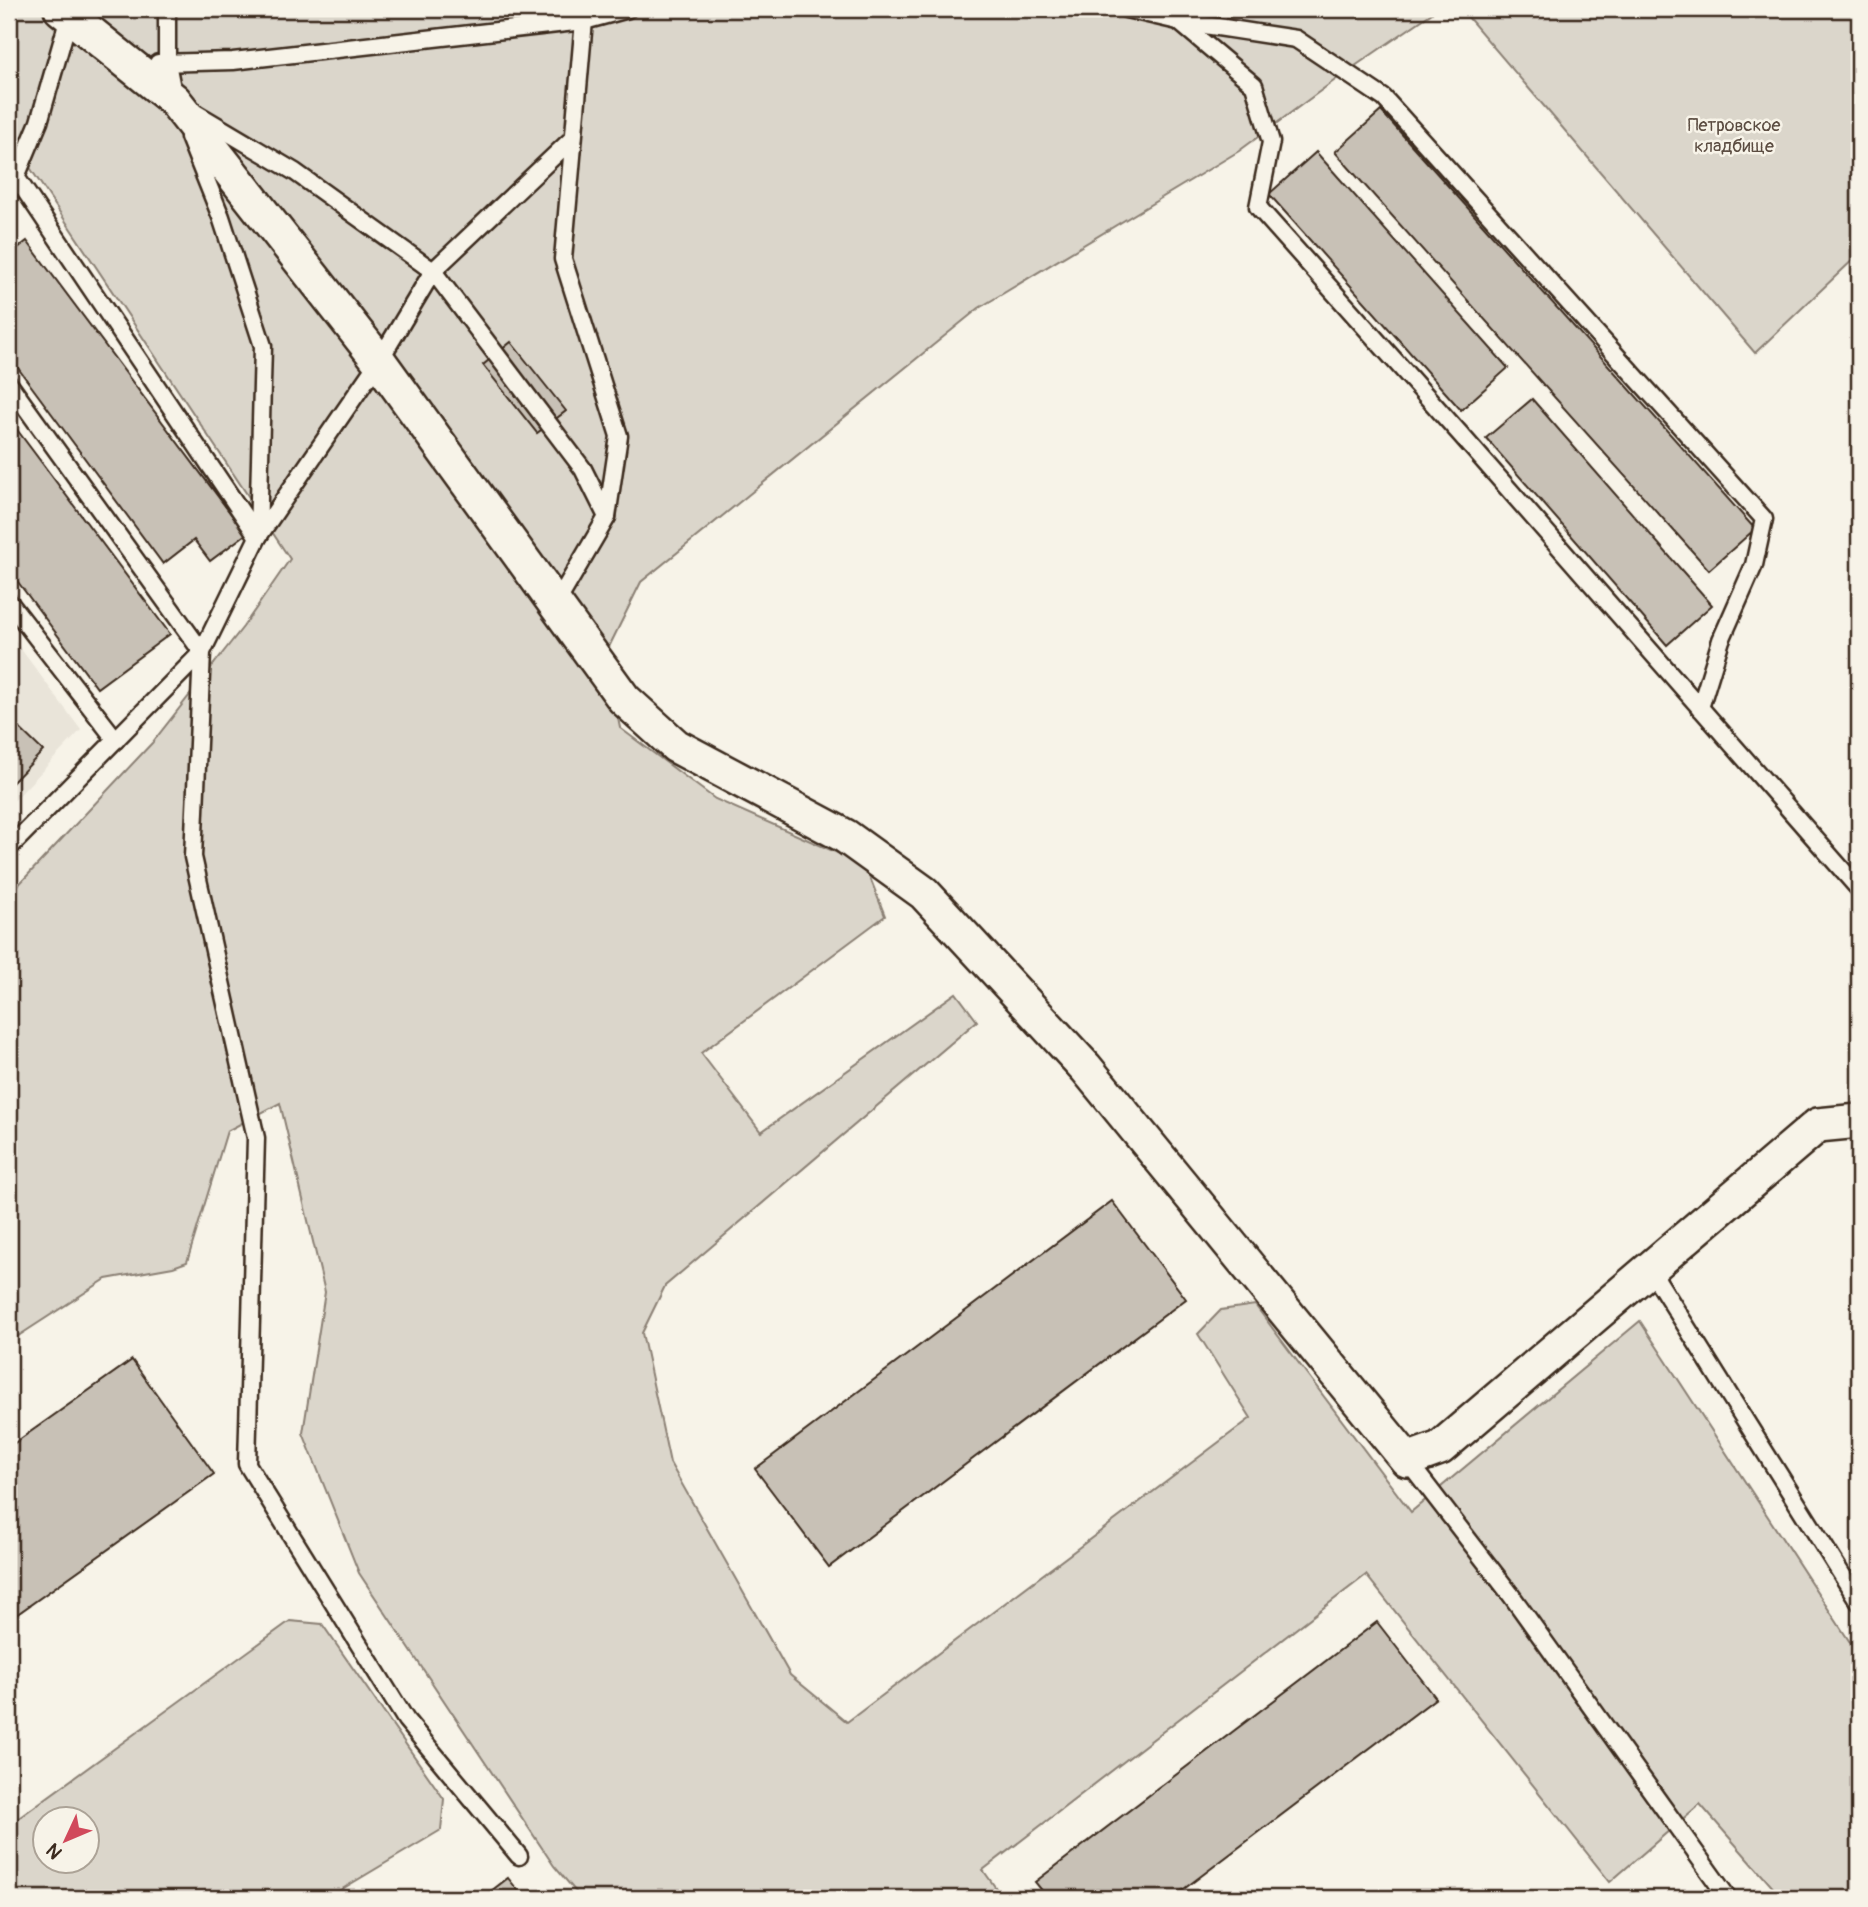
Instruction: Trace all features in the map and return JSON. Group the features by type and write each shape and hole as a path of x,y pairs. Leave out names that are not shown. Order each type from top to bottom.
{"street":[{"path":"68,11 174,100 379,361 624,699 676,746 845,836 924,893 1086,1068 1407,1460 1440,1448 1818,1125 1859,1121"}],"lane":[{"path":"167,9 167,62 174,100 221,217 263,346 258,537"},
{"path":"130,64 233,61 628,9"},
{"path":"1126,9 1296,39 1384,98 1763,519 1754,565 1721,640 1700,708"},
{"path":"68,11 39,122 12,182 258,537"},
{"path":"556,604 607,517 618,436 563,260 584,15"},
{"path":"1178,20 1254,85 1271,142 1258,207 1859,890"},
{"path":"174,100 295,172 433,271 583,469 607,517"},
{"path":"9,848 202,652 258,537 379,361 433,271 573,138"},
{"path":"9,384 202,652 193,858 256,1138 247,1464 406,1720 519,1856"},
{"path":"9,602 116,740"},
{"path":"1649,1267 1859,1602"},
{"path":"1407,1460 1511,1595 1728,1898"}],"shaded area":[{"path":"9,633 81,730 9,806"}],"green space":[{"path":"9,9 1429,9 1432,13 1239,151 979,308 641,582 605,655 620,728 715,799 865,865 885,916 701,1053 761,1132 956,993 977,1021 665,1286 642,1333 670,1463 790,1675 847,1722 1251,1418 1198,1334 1221,1310 1255,1305 1411,1512 1640,1321 1859,1656 1859,1898 1782,1898 1700,1804 1610,1882 1366,1575 983,1870 1003,1898 581,1898 554,1866 359,1573 303,1433 325,1292 280,1103 227,1131 187,1262 106,1279 9,1342 9,895 152,743 243,627 290,559 9,136"},
{"name":"Петровское кладбище","path":"1461,9 1859,9 1859,254 1755,353"},
{"path":"290,1621 322,1624 444,1799 441,1830 327,1898 9,1898 9,1825 32,1808 32,1876 102,1876 102,1806 35,1806"}],"building":[{"path":"1381,111 1755,529 1709,570 1335,152"},
{"path":"1316,152 1508,368 1461,410 1269,194"},
{"path":"27,241 246,534 210,561 194,540 163,564 9,356 9,255"},
{"path":"511,342 566,411 537,433 483,365"},
{"path":"1532,399 1712,605 1667,645 1486,438"},
{"path":"9,419 170,634 97,688 9,570"},
{"path":"9,718 43,751 9,786"},
{"path":"1112,1201 1186,1299 829,1567 755,1469"},
{"path":"132,1360 214,1474 9,1620 9,1447"},
{"path":"1377,1622 1436,1698 1172,1898 1048,1898 1035,1882"},
{"path":"508,1878 524,1898 482,1898"}]}
